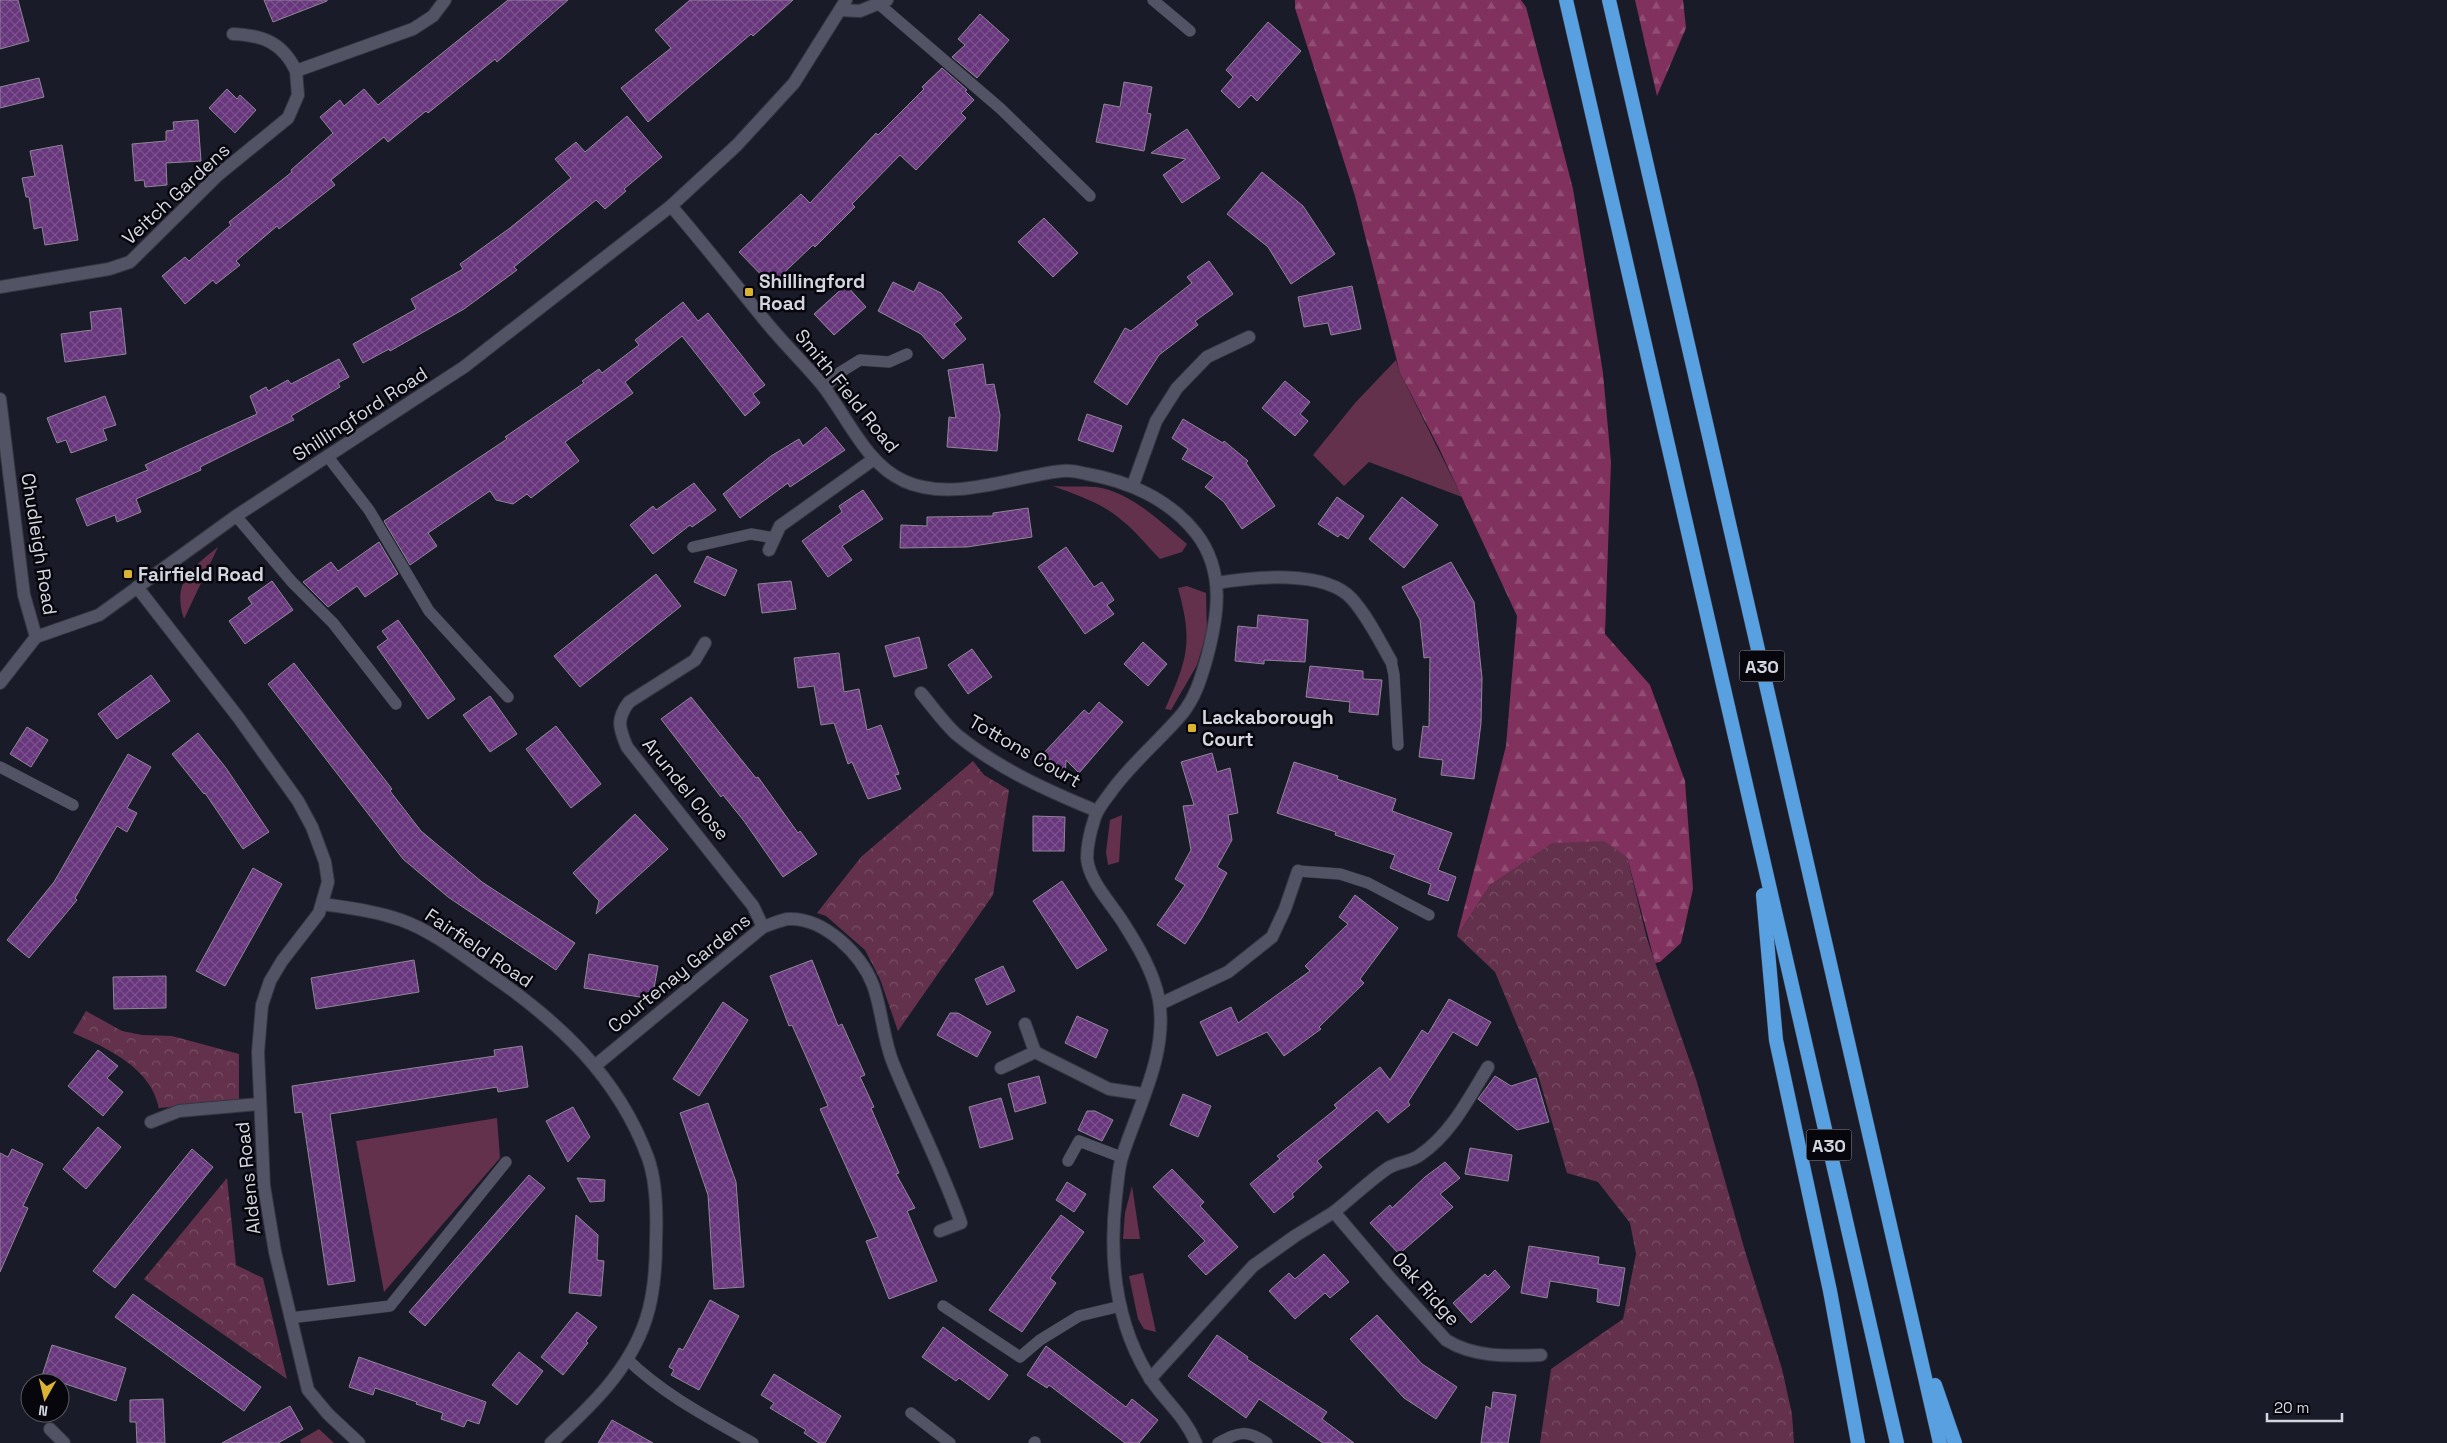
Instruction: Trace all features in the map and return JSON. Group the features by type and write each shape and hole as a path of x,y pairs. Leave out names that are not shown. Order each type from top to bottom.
{"highway":[{"name":"A30","path":"1566,0 1659,398 1759,847 1897,1443"},
{"name":"A30","path":"1609,0 1940,1443"},
{"path":"1759,847 1776,1040 1830,1291 1858,1443"},
{"path":"1916,1332 1955,1443"}],"street":[{"path":"234,34 254,35 275,44 291,60 296,71 413,29 433,16 445,0"},
{"name":"Shillingford Road","path":"36,637 100,615 236,516 464,367 671,206 737,146 794,83 843,5 860,11 883,2"},
{"name":"Veitch Gardens","path":"0,287 109,269 130,262 218,175 288,118 298,95 296,71"},
{"name":"Smith Field Road","path":"671,206 768,324 825,388 874,459 899,479 926,488 945,489 1006,483 1066,470 1108,478 1133,485 1166,507 1194,531 1213,561 1218,601 1215,625 1197,692 1183,713 1128,769 1097,811 1089,839 1087,859 1093,878 1125,925 1151,974 1160,1004 1159,1039 1153,1070 1121,1157 1112,1246 1113,1264 1121,1306 1132,1346 1150,1378 1188,1424 1196,1443"},
{"path":"1133,485 1156,421 1177,388 1207,357 1249,337"},
{"name":"Chudleigh Road","path":"0,399 24,595 36,637 0,683"},
{"path":"769,550 780,526 874,459"},
{"path":"1216,583 1240,579 1284,577 1308,579 1327,584 1351,598 1365,616 1391,661"},
{"path":"137,587 238,717 298,802 312,827 325,862 328,882 323,904"},
{"name":"Arundel Close","path":"704,643 695,660 630,702 622,711 619,729 627,747 753,906 762,927"},
{"name":"Tottons Court","path":"921,693 955,732 976,749 1049,791 1097,811"},
{"path":"1160,1004 1228,972 1272,938 1285,909 1298,871"},
{"name":"Fairfield Road","path":"323,904 380,913 403,920 430,934 505,984 550,1019 596,1065 632,1122 649,1159 655,1196 656,1254 647,1318 620,1372 597,1401 551,1443"},
{"name":"Aldens Road","path":"323,904 310,926 282,961 270,981 262,1005 258,1052 264,1186 275,1252 308,1390 328,1414 359,1443"},
{"name":"Courtenay Gardens","path":"596,1065 762,927 786,919 800,920 831,932 850,949 872,984 892,1061 947,1183 961,1223 940,1231"},
{"path":"1025,1024 1035,1052 1109,1089 1143,1094"},
{"path":"1001,1068 1035,1052"},
{"path":"1150,1378 1253,1266 1295,1236 1334,1212 1390,1167 1406,1163 1420,1155 1437,1140 1459,1116 1488,1067"},
{"path":"151,1122 179,1111 260,1104"},
{"name":"Oak Ridge","path":"1334,1212 1446,1340 1464,1349 1487,1354 1510,1356 1541,1354"},
{"path":"50,1429 64,1443"}],"lane":[{"path":"1153,0 1190,31"},
{"path":"883,2 1001,109 1090,196"},
{"path":"825,388 839,373 860,360 889,362 907,354"},
{"path":"328,457 369,510 429,611 508,697"},
{"path":"236,516 280,569 332,623 396,704"},
{"path":"693,547 751,534 774,538"},
{"path":"1391,661 1394,676 1398,745"},
{"path":"0,767 73,805"},
{"path":"1298,871 1340,874 1368,883 1429,915"},
{"path":"1068,1160 1078,1141 1121,1157"},
{"path":"290,1318 390,1306 506,1162"},
{"path":"943,1306 1020,1358 1040,1340 1079,1316 1121,1306"},
{"path":"627,1359 647,1378 677,1399 753,1443"},
{"path":"911,1413 950,1443"},
{"path":"1218,1443 1243,1432 1256,1436 1267,1443"}],"green space":[{"path":"1295,0 1521,0 1526,7 1573,189 1603,373 1611,462 1605,634 1650,685 1685,781 1693,889 1681,943 1660,962 1655,963 1627,857 1491,884 1457,936 1506,746 1517,616 1439,448 1400,373 1355,196 1295,8"},
{"path":"1635,0 1683,0 1686,28 1657,96"},
{"path":"1396,360 1400,373 1462,497 1369,462 1344,486 1313,455 1355,403"},
{"path":"1053,486 1096,487 1121,495 1145,509 1187,544 1182,552 1160,559 1112,512 1087,499"},
{"path":"218,547 184,619 180,595 182,585 192,569"},
{"path":"1187,586 1206,593 1207,631 1197,665 1171,710 1165,709 1179,677 1186,650 1187,637 1186,623 1178,588"},
{"path":"973,761 984,775 1009,790 993,895 898,1031 880,979 865,950 826,916 817,913 861,857"},
{"path":"1122,815 1119,862 1108,865 1106,852 1110,820"},
{"path":"1604,841 1627,857 1647,939 1696,1079 1745,1251 1782,1369 1792,1414 1794,1443 1540,1443 1551,1369 1623,1319 1636,1254 1630,1223 1598,1182 1567,1173 1538,1075 1495,972 1457,936 1491,884 1552,843"},
{"path":"86,1011 122,1031 142,1035 172,1036 239,1054 239,1101 159,1108 151,1088 135,1068 116,1054 73,1033"},
{"path":"497,1118 500,1158 384,1292 356,1141"},
{"path":"227,1178 236,1265 263,1278 287,1379 144,1279"},
{"path":"1132,1186 1140,1239 1123,1239 1125,1213"},
{"path":"1143,1273 1156,1332 1144,1329 1138,1319 1129,1276"},
{"path":"319,1429 334,1443 301,1443 300,1440"}],"building":[{"path":"0,0 18,0 29,41 0,49"},
{"path":"264,0 327,0 327,1 273,22"},
{"path":"508,0 568,0 497,62 495,59 428,113 426,111 388,142 384,137 331,180 335,185 279,229 277,226 236,261 240,265 216,284 213,280 185,304 162,276 185,257 189,261 231,225 229,222 292,172 291,170 333,133 320,117 340,100 344,106 364,89 378,105"},
{"path":"690,0 793,0 753,36 751,34 648,122 621,88 671,48 655,30"},
{"path":"980,14 1009,40 977,78 952,57 965,45 958,39"},
{"path":"1268,22 1301,51 1257,101 1251,95 1239,108 1221,91 1233,77 1226,70"},
{"path":"942,68 967,90 965,91 974,100 961,113 966,118 916,170 900,155 852,204 855,207 815,247 813,245 771,285 739,252 801,194 810,203 876,133 878,135 924,89 922,87"},
{"path":"39,78 44,97 0,108 0,87"},
{"path":"1124,82 1152,87 1147,113 1151,114 1144,151 1096,142 1104,104 1120,107"},
{"path":"227,89 237,99 240,95 256,110 235,133 209,108"},
{"path":"627,116 662,157 624,189 626,191 605,209 596,200 514,267 517,270 464,309 390,351 389,349 363,363 353,344 416,309 411,299 463,269 460,264 510,228 571,178 555,159 576,142 585,152"},
{"path":"198,120 201,161 166,163 167,185 145,187 144,180 135,181 132,144 166,141 166,131 174,130 173,122"},
{"path":"1187,129 1220,178 1182,203 1163,175 1186,159 1151,153"},
{"path":"62,145 78,240 45,245 42,227 34,229 29,197 26,197 22,178 35,176 30,151"},
{"path":"1262,172 1303,206 1335,254 1291,284 1268,247 1227,214"},
{"path":"1044,218 1078,253 1053,277 1018,242"},
{"path":"1209,261 1233,294 1195,321 1198,325 1159,355 1127,405 1094,382 1125,328 1131,331 1192,283 1187,277"},
{"path":"893,282 914,292 919,282 941,293 962,318 954,324 966,339 943,359 921,334 878,311"},
{"path":"846,285 866,307 834,335 814,314"},
{"path":"1352,286 1361,329 1331,335 1328,323 1304,327 1298,297"},
{"path":"683,302 698,321 708,313 765,385 753,394 760,403 745,416 682,336 625,382 633,393 565,442 579,461 531,498 527,494 513,504 496,500 490,491 428,533 437,546 410,565 384,521 507,439 505,437 584,383 582,381 599,369 602,373 639,345 635,340"},
{"path":"121,308 126,354 65,362 61,334 92,330 90,312"},
{"path":"339,359 349,377 338,383 340,387 291,416 294,420 200,467 201,470 136,499 141,512 117,522 115,515 87,526 76,499 148,470 145,465 257,414 250,396 266,387 268,391 288,380 291,384"},
{"path":"983,364 986,385 994,384 1000,415 997,451 947,447 949,417 956,418 948,370"},
{"path":"1285,381 1310,402 1300,414 1308,421 1295,436 1262,408"},
{"path":"105,396 116,425 103,429 107,440 71,453 66,440 57,443 47,418"},
{"path":"1087,414 1122,426 1113,452 1078,440"},
{"path":"1183,419 1223,443 1224,441 1248,461 1246,463 1275,506 1242,529 1224,502 1205,487 1214,477 1182,459 1188,449 1172,438"},
{"path":"826,427 845,450 790,487 788,483 740,518 723,494 771,456 799,439 803,446"},
{"path":"694,483 716,510 692,527 690,525 653,554 630,525 653,506 656,510"},
{"path":"863,490 883,519 842,546 852,560 828,577 802,541 842,512 839,506"},
{"path":"1337,497 1364,516 1348,539 1340,534 1338,537 1318,524"},
{"path":"1402,497 1438,525 1404,568 1369,539"},
{"path":"1028,508 1032,537 967,547 900,548 901,525 927,526 927,517 993,516 993,513"},
{"path":"379,542 398,574 365,597 357,586 328,607 303,582 331,562 338,571"},
{"path":"1066,547 1094,587 1102,582 1114,600 1107,605 1114,614 1085,634 1038,567"},
{"path":"707,556 737,570 725,596 694,582"},
{"path":"1451,562 1474,602 1482,678 1481,723 1474,779 1441,775 1443,760 1419,757 1423,726 1429,727 1430,657 1424,658 1420,620 1402,587"},
{"path":"656,574 681,606 580,687 554,656"},
{"path":"272,581 293,610 245,644 229,621 252,604 248,598"},
{"path":"791,581 796,609 762,613 758,584"},
{"path":"1258,615 1308,620 1305,662 1264,660 1264,664 1235,661 1238,626 1257,628"},
{"path":"398,620 455,699 428,719 377,647 388,639 382,631"},
{"path":"919,637 927,668 894,677 885,646"},
{"path":"1143,642 1167,664 1148,686 1124,664"},
{"path":"972,649 992,677 968,694 948,665"},
{"path":"839,653 844,692 859,689 867,730 881,725 899,774 895,775 901,789 868,799 852,762 848,764 834,723 821,725 814,686 798,688 794,658"},
{"path":"294,663 392,789 390,791 421,831 482,882 575,943 556,970 448,897 403,859 268,684"},
{"path":"1310,666 1363,671 1363,679 1382,680 1378,715 1349,712 1350,702 1306,697"},
{"path":"151,675 170,701 117,739 98,714"},
{"path":"490,696 517,734 490,752 463,715"},
{"path":"691,697 756,778 758,777 798,833 800,831 817,854 783,877 744,821 723,795 721,797 661,719"},
{"path":"1099,702 1123,722 1079,773 1066,760 1065,782 1039,758 1084,710 1089,714"},
{"path":"556,726 601,784 571,808 526,749"},
{"path":"27,727 48,740 31,767 10,754"},
{"path":"198,733 226,768 269,832 243,849 205,793 172,754"},
{"path":"1212,753 1217,772 1230,768 1238,813 1228,815 1232,840 1217,867 1227,873 1185,944 1157,925 1185,885 1175,879 1191,850 1183,806 1194,805 1181,762"},
{"path":"128,754 151,767 127,808 137,813 127,832 117,826 75,898 77,900 29,958 7,940 54,882"},
{"path":"1294,762 1338,776 1337,779 1396,799 1392,811 1452,833 1438,870 1456,877 1448,901 1428,894 1431,884 1390,868 1395,855 1335,835 1336,832 1277,813"},
{"path":"635,814 668,849 596,914 599,901 573,873"},
{"path":"1033,816 1065,817 1064,851 1033,851"},
{"path":"253,868 282,884 225,986 196,971"},
{"path":"1062,881 1107,950 1077,969 1033,901"},
{"path":"1355,895 1398,928 1360,979 1364,983 1319,1027 1321,1029 1284,1056 1267,1032 1217,1056 1200,1022 1231,1007 1238,1023 1310,971 1305,966 1348,924 1339,917"},
{"path":"589,954 658,966 652,999 584,988"},
{"path":"414,960 419,992 316,1009 311,978"},
{"path":"812,960 838,1026 842,1024 865,1075 860,1077 874,1107 871,1108 899,1173 896,1174 915,1208 907,1211 937,1281 889,1299 866,1241 878,1237 820,1109 828,1106 792,1025 789,1026 770,976"},
{"path":"1003,966 1015,991 987,1005 975,979"},
{"path":"166,976 166,1008 114,1009 113,977"},
{"path":"1449,999 1491,1022 1477,1046 1453,1032 1408,1102 1410,1105 1388,1123 1377,1110 1317,1161 1322,1167 1292,1194 1294,1197 1274,1213 1250,1184 1280,1159 1277,1156 1337,1108 1334,1105 1380,1067 1390,1080 1422,1030 1428,1034"},
{"path":"723,1002 748,1020 699,1096 673,1079"},
{"path":"950,1013 958,1013 991,1032 977,1057 937,1035"},
{"path":"1077,1016 1108,1030 1096,1058 1065,1043"},
{"path":"522,1046 528,1087 498,1092 497,1087 330,1114 355,1281 328,1285 302,1112 295,1113 292,1086 495,1056 494,1050"},
{"path":"98,1050 118,1066 107,1078 123,1092 103,1116 68,1086"},
{"path":"1039,1076 1046,1103 1015,1112 1008,1084"},
{"path":"1495,1076 1511,1086 1536,1078 1549,1122 1517,1130 1478,1099"},
{"path":"1183,1094 1211,1106 1198,1137 1170,1125"},
{"path":"1001,1098 1013,1139 980,1148 969,1107"},
{"path":"708,1103 736,1182 744,1287 714,1289 708,1195 680,1113"},
{"path":"573,1107 590,1137 568,1162 546,1121"},
{"path":"1087,1111 1095,1111 1113,1120 1102,1141 1078,1130"},
{"path":"98,1127 121,1147 86,1189 63,1169"},
{"path":"1470,1148 1512,1155 1508,1181 1465,1174"},
{"path":"12,1149 43,1164 23,1206 28,1208 0,1272 0,1153 8,1157"},
{"path":"192,1149 213,1167 115,1288 93,1271"},
{"path":"1445,1162 1460,1178 1440,1194 1453,1207 1399,1254 1370,1223 1390,1205 1392,1208 1425,1177"},
{"path":"1172,1169 1204,1202 1200,1206 1238,1247 1206,1275 1188,1256 1205,1241 1153,1187"},
{"path":"529,1175 545,1188 425,1326 409,1312"},
{"path":"577,1178 605,1180 604,1201 590,1202"},
{"path":"1067,1182 1086,1194 1074,1212 1056,1200"},
{"path":"576,1215 598,1235 597,1260 604,1261 601,1296 569,1293"},
{"path":"1061,1215 1084,1232 1050,1278 1056,1283 1022,1332 989,1310"},
{"path":"1529,1246 1599,1257 1598,1264 1625,1268 1619,1306 1597,1302 1598,1289 1550,1281 1547,1298 1521,1293"},
{"path":"1324,1254 1349,1282 1330,1298 1325,1293 1295,1319 1269,1291 1289,1273 1295,1279"},
{"path":"1495,1270 1510,1287 1471,1323 1453,1303 1485,1274 1488,1277"},
{"path":"133,1294 261,1387 244,1411 115,1317"},
{"path":"710,1300 739,1316 699,1390 671,1375 674,1370 669,1367 679,1348 683,1350"},
{"path":"577,1312 597,1327 586,1341 588,1343 563,1375 541,1357"},
{"path":"1377,1315 1422,1364 1457,1387 1436,1419 1404,1398 1350,1339"},
{"path":"943,1327 1008,1375 989,1400 959,1378 956,1381 922,1357"},
{"path":"1217,1335 1248,1357 1247,1359 1327,1412 1322,1419 1354,1443 1323,1443 1259,1399 1246,1418 1188,1376"},
{"path":"52,1345 126,1368 116,1401 70,1385 70,1373 43,1373"},
{"path":"1046,1346 1126,1407 1132,1399 1158,1420 1139,1443 1125,1443 1049,1385 1047,1388 1027,1375"},
{"path":"519,1352 543,1371 517,1405 492,1385"},
{"path":"359,1357 486,1402 479,1424 467,1420 464,1427 441,1419 443,1413 416,1404 417,1402 375,1388 373,1395 349,1387"},
{"path":"774,1374 841,1416 825,1443 819,1443 804,1433 806,1430 770,1408 774,1403 761,1395"},
{"path":"1493,1392 1516,1395 1508,1443 1481,1443 1486,1406 1491,1409"},
{"path":"163,1399 165,1443 137,1443 136,1422 130,1422 130,1400"},
{"path":"290,1406 303,1429 278,1443 222,1443"},
{"path":"612,1420 653,1443 598,1443"}],"place":[{"name":"Shillingford Road","path":"749,292"},
{"name":"Fairfield Road","path":"128,574"},
{"name":"Lackaborough Court","path":"1192,728"}]}
